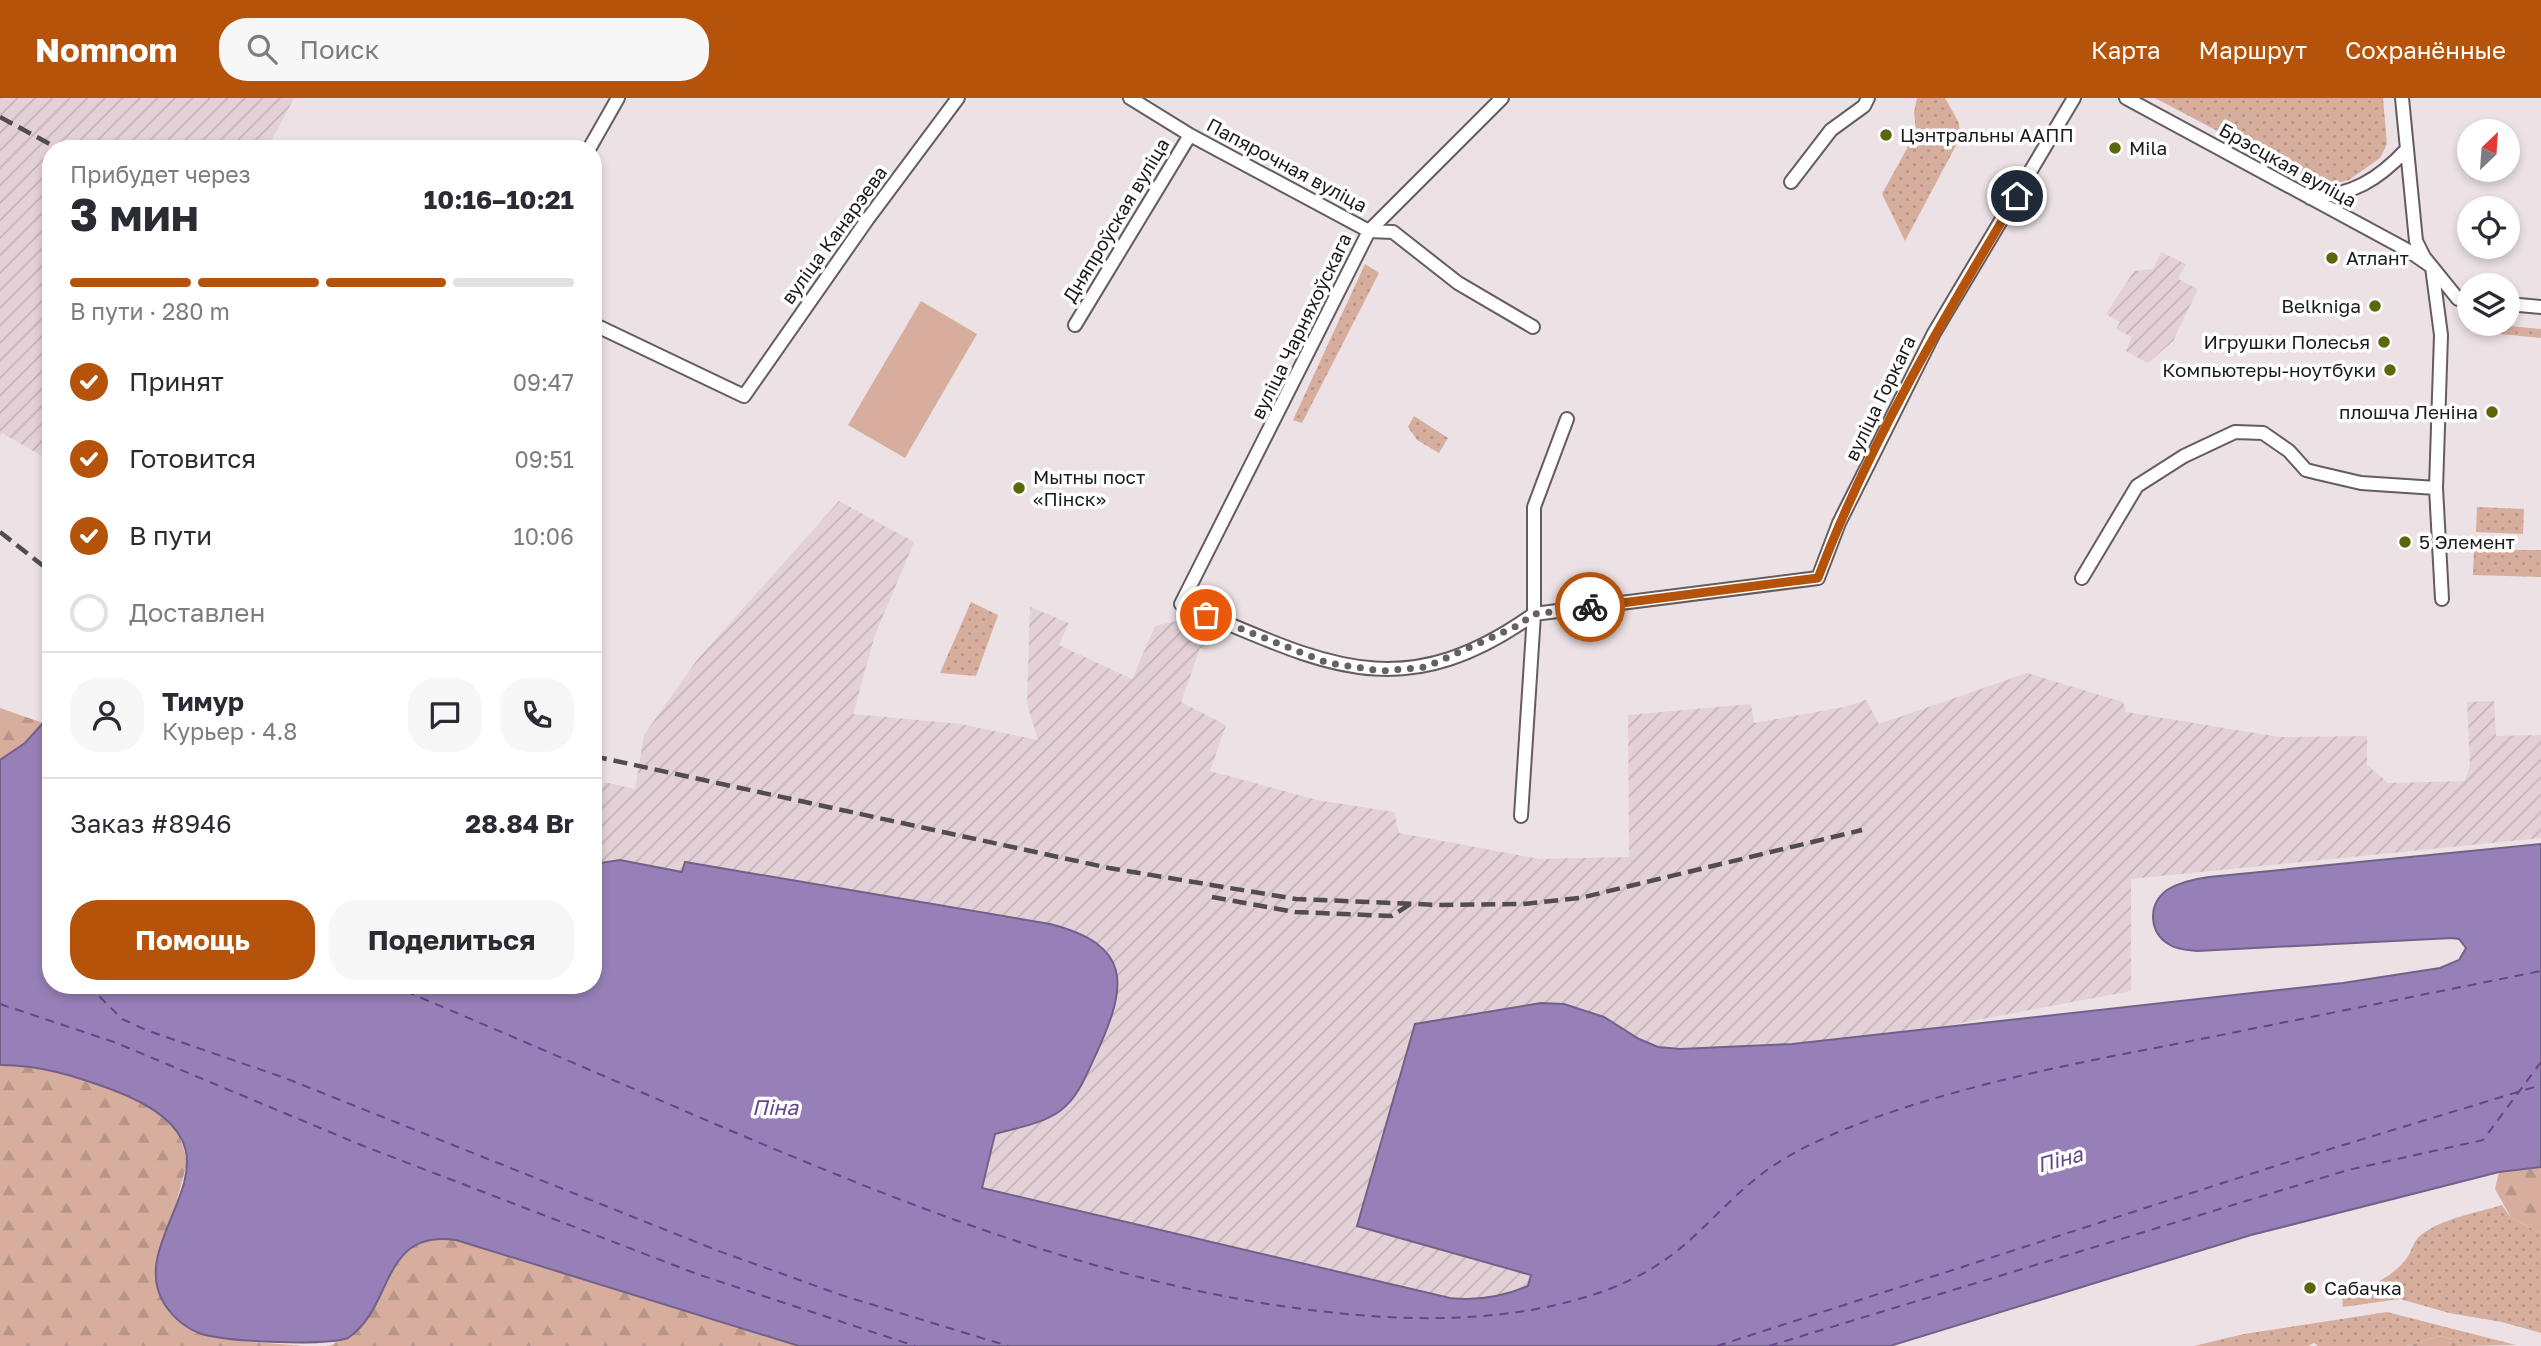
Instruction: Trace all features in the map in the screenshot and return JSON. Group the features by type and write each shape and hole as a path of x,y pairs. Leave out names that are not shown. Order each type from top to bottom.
{"street":[{"path":"594,140 618,98"},
{"name":"вуліца Канарэева","path":"602,328 744,396 867,220 958,98"},
{"name":"Папярочная вуліца","path":"1130,98 1191,135 1369,231 1393,232 1458,283 1533,327"},
{"name":"вуліца Чарняхоўскага","path":"1502,98 1369,231 1181,604 1328,663 1382,671 1426,667 1517,626 1534,614"},
{"path":"1791,182 1831,130 1864,106 1868,98"},
{"name":"вуліца Горкага","path":"1534,614 1818,578 1839,523 1934,333 2074,98"},
{"name":"Брэсцкая вуліца","path":"2126,98 2409,251 2432,267"},
{"path":"2402,98 2416,241 2432,267 2457,298"},
{"name":"Дняпроўская вуліца","path":"1075,325 1191,135"},
{"path":"2308,198 2333,197 2369,184 2406,150"},
{"path":"2432,267 2441,335 2436,488 2441,599"},
{"path":"2520,305 2541,307"},
{"path":"1521,816 1534,614 1534,506 1567,419"},
{"path":"2082,578 2137,486 2184,456 2235,432 2263,433 2289,451 2306,470 2361,483 2436,488"}],"shaded area":[{"path":"0,98 294,98 272,140 42,140 42,456 2,433 0,436"},
{"path":"2161,252 2186,264 2178,279 2198,289 2173,341 2148,363 2126,351 2132,337 2116,329 2120,322 2106,314 2134,271 2153,269"},
{"path":"839,501 914,542 875,635 853,714 960,724 1038,740 1027,704 1030,607 1069,623 1059,645 1132,679 1155,626 1186,619 1214,630 1207,650 1200,648 1181,702 1226,725 1210,771 1317,800 1394,812 1399,833 1539,859 1629,857 1628,715 1751,704 1754,723 1844,707 1866,700 1879,724 2027,673 2123,702 2126,712 2280,737 2367,736 2367,765 2388,783 2465,781 2470,765 2467,702 2494,701 2496,736 2541,735 2541,838 2131,879 2131,991 1897,1035 1792,1044 1680,1049 1658,1047 1639,1039 1585,1009 1541,1003 1415,1024 1531,1275 1528,1286 1500,1296 1471,1300 1432,1294 982,1188 995,1134 1118,973 1110,956 1101,944 685,862 683,872 620,860 602,863 604,782 635,789 644,735 697,660"}],"green space":[{"path":"1917,98 1945,98 1959,123 1960,138 1905,241 1882,194 1916,132 1914,112"},
{"path":"2155,98 2383,98 2387,144 2380,158 2349,180 2332,184 2316,183"},
{"path":"1365,264 1379,273 1302,423 1293,420"},
{"path":"921,301 977,334 905,458 848,425"},
{"path":"2520,327 2541,329 2541,338 2520,336"},
{"path":"1414,416 1448,438 1439,453 1417,440 1408,427"},
{"path":"2477,507 2524,509 2523,534 2476,532"},
{"path":"2474,550 2541,550 2541,577 2473,575"},
{"path":"971,602 998,615 976,676 940,673"},
{"path":"0,708 42,723 25,743 0,760"},
{"path":"0,1065 39,1069 86,1079 131,1095 164,1115 180,1138 187,1163 156,1279 164,1301 177,1317 194,1328 214,1335 236,1340 303,1346 0,1346"},
{"path":"2529,1166 2541,1167 2541,1233 2511,1218 2495,1189 2499,1172"},
{"path":"2502,1205 2511,1218 2541,1233 2541,1333 2502,1322 2449,1313 2400,1299 2343,1307 2342,1295 2369,1286 2393,1272 2407,1258 2418,1237 2430,1229 2449,1220"},
{"path":"438,1237 456,1239 799,1346 326,1346 332,1345 369,1313 402,1256 422,1241"},
{"path":"2387,1312 2516,1345 2460,1346 2457,1340 2440,1336 2406,1346 2318,1346 2314,1343 2308,1346 2194,1346 2244,1334"},
{"path":"2440,1336 2457,1340 2460,1346 2406,1346"}],"water":[{"name":"Піна","path":"42,724 42,994 602,994 602,863 620,860 682,872 685,862 1050,924 1096,943 1109,956 1116,970 1114,1006 1086,1076 1067,1105 1045,1119 995,1134 982,1188 1450,1298 1470,1299 1509,1293 1528,1286 1531,1275 1357,1226 1415,1024 1541,1003 1564,1004 1604,1017 1639,1039 1658,1047 1680,1049 1792,1044 2343,983 2440,968 2459,960 2466,948 2459,939 2197,951 2180,949 2163,940 2155,926 2154,911 2156,903 2167,890 2187,881 2209,877 2541,844 2541,1167 2499,1172 2251,1235 1890,1346 799,1346 456,1240 431,1240 414,1246 401,1258 391,1273 363,1324 348,1338 299,1342 215,1337 196,1332 177,1319 165,1305 156,1278 159,1249 181,1193 187,1165 182,1139 159,1114 113,1090 58,1072 0,1065 0,760 25,743"}],"ferry route":[{"path":"412,994 843,1177 911,1204 1049,1251 1119,1272 1262,1303 1333,1313 1440,1318 1512,1313 1547,1307 1580,1299 1628,1281 1673,1254 1742,1190 1779,1162 1830,1136 1907,1107 2063,1066 2541,971"},
{"path":"97,994 122,1019 146,1030 285,1078 716,1250 841,1295 1008,1346"},
{"path":"0,1004 114,1042 361,1145 697,1274 915,1346"},
{"path":"1769,1346 2348,1170 2483,1140 2541,1062"},
{"path":"1717,1346 2294,1160 2541,1085"}],"railway":[{"path":"0,117 42,140"},
{"path":"0,532 42,565"},
{"path":"602,758 1109,868 1296,899 1441,905 1523,904 1580,898 1862,830"},
{"path":"1212,897 1295,912 1392,916 1410,904"}],"way so far":[{"path":"1206,615 1328,663 1382,671 1426,667 1517,626 1534,614 1590,607"}],"place":[{"name":"Цэнтральны ААПП","path":"1886,135"},
{"name":"Mila","path":"2115,148"},
{"name":"Атлант","path":"2332,258"},
{"name":"Belkniga","path":"2375,306"},
{"name":"Игрушки Полесья","path":"2384,342"},
{"name":"Компьютеры-ноутбуки","path":"2390,370"},
{"name":"плошча Леніна","path":"2492,412"},
{"name":"Мытны пост «Пінск»","path":"1019,488"},
{"name":"5 Элемент","path":"2405,542"},
{"name":"Сабачка","path":"2310,1288"}],"route":[{"path":"1590,607 1818,578 1839,523 1934,333 2017,196"}]}
